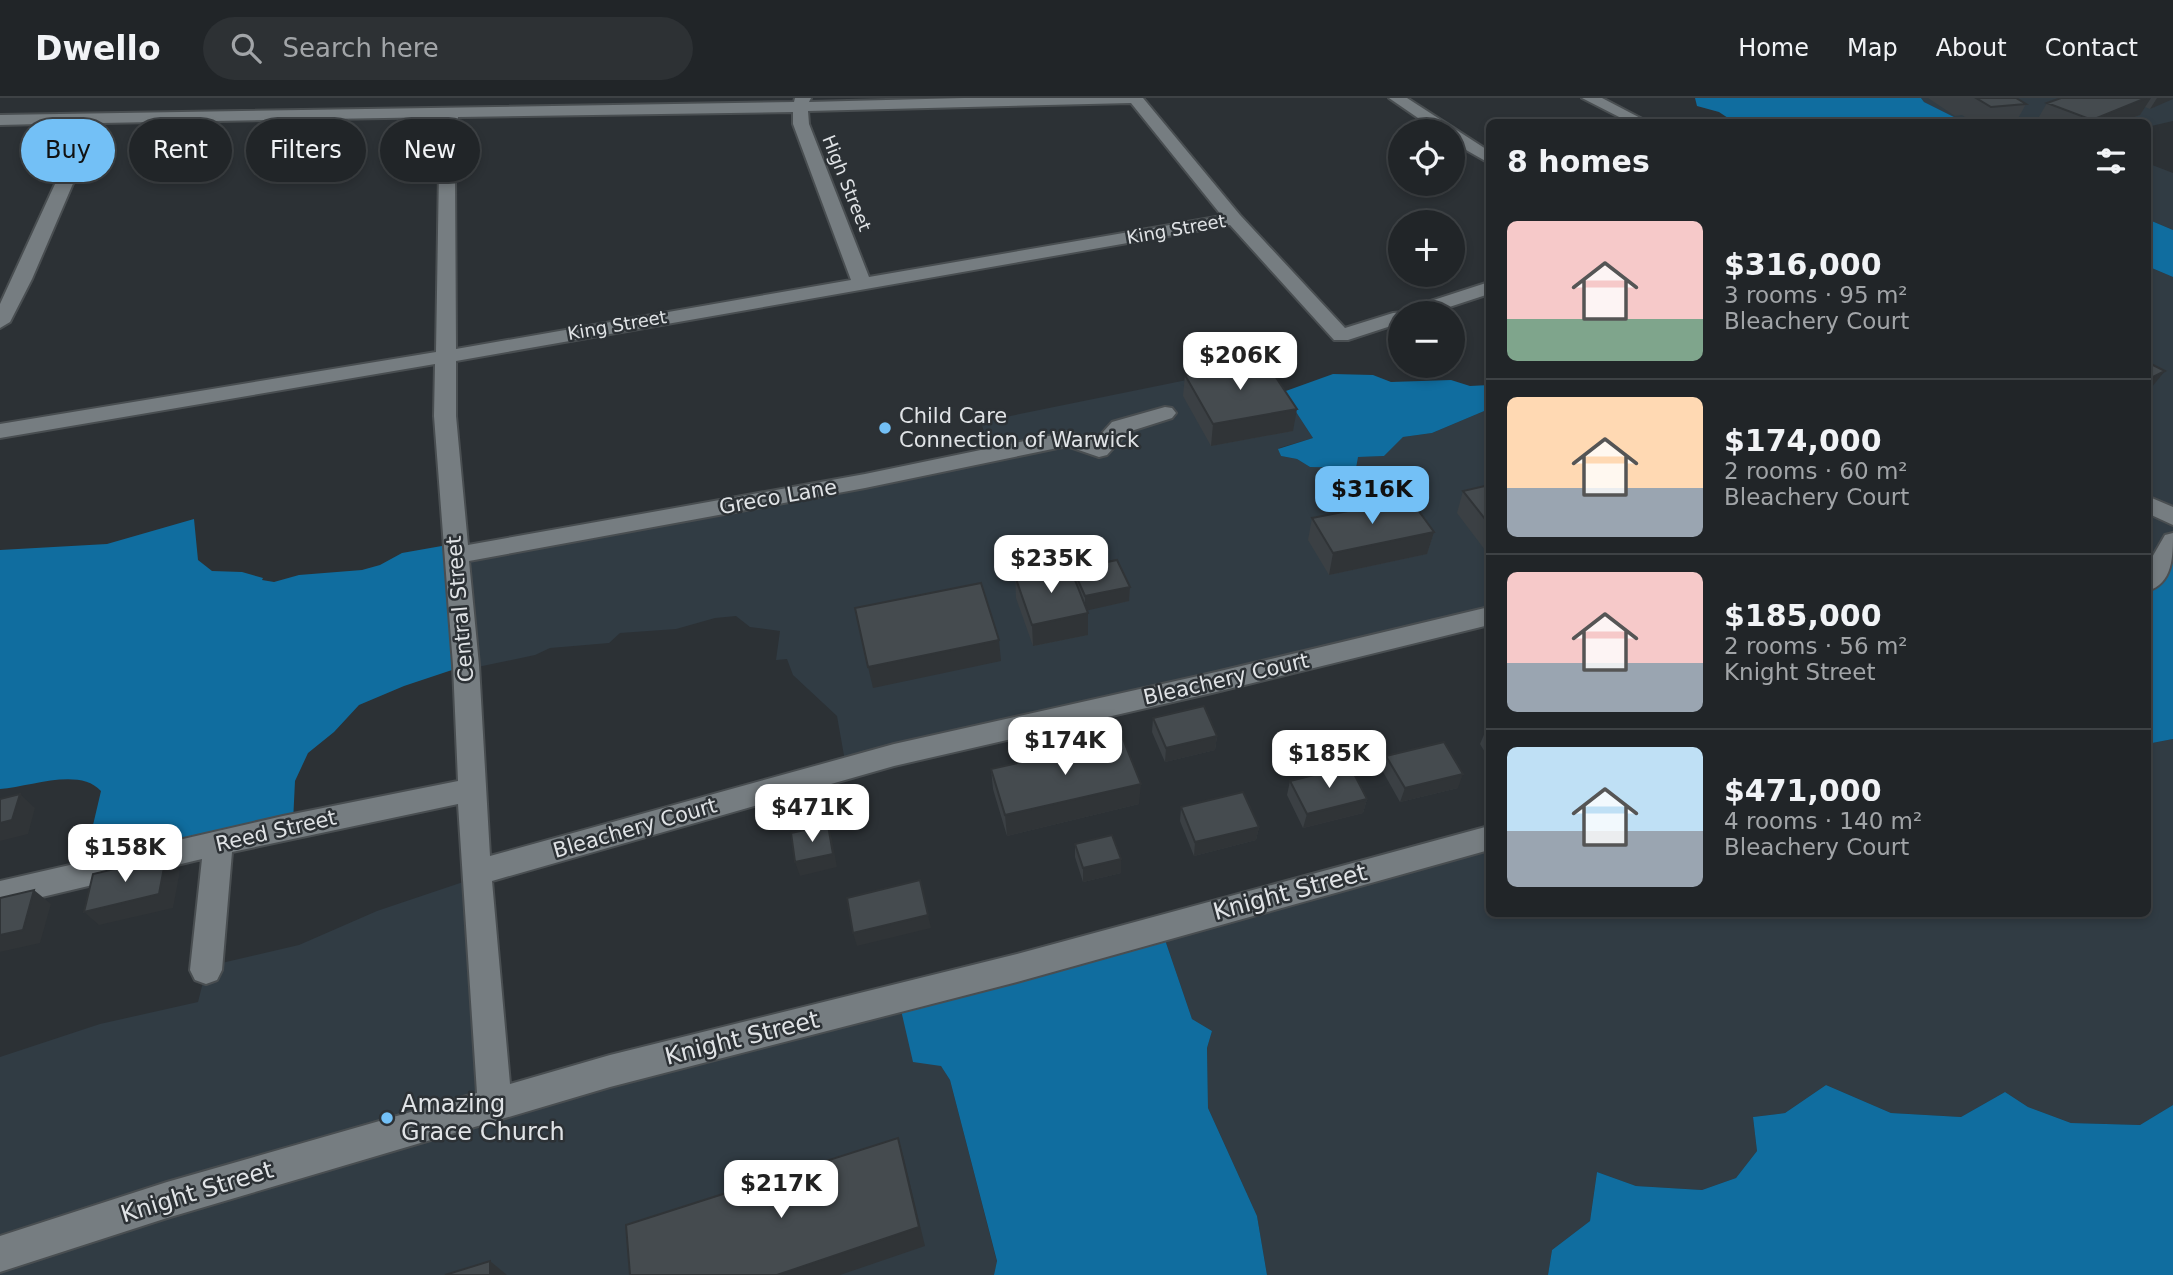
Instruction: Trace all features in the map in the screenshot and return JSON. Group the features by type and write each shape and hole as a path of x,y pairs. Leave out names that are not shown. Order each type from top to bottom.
{"street":[{"path":"93,119 1135,98 1234,219 1341,337 1388,321"},
{"path":"1397,98 1429,119"},
{"path":"1590,98 1634,119"},
{"name":"High Street","path":"801,103 801,124 862,284"},
{"name":"Central Street","path":"451,113 447,171 445,416 466,665 470,790 495,1105"},
{"path":"0,120 21,120"},
{"path":"1465,143 1486,156"},
{"path":"0,322 23,279 65,182"},
{"name":"King Street","path":"0,431 444,357 1234,219"},
{"path":"1449,301 1486,289"},
{"name":"Greco Lane","path":"455,555 852,483 1068,439 1098,450 1120,427 1165,413"},
{"path":"2151,505 2173,517"},
{"path":"2151,578 2165,561 2173,541"},
{"name":"Bleachery Court","path":"476,873 894,755 1230,679 1486,617"},
{"name":"Reed Street","path":"0,894 470,790"},
{"name":"Knight Street","path":"0,1254 167,1200 610,1071 1017,968 1486,839"},
{"path":"206,970 218,844"}],"shaded area":[{"path":"1695,98 1921,98 1958,119 1730,119 1719,112 1697,106"},
{"path":"1921,98 2173,98 2173,121 2151,126 2151,119 1958,119"},
{"path":"2151,165 2173,173 2173,230 2151,221"},
{"path":"2151,221 2173,230 2173,277 2151,268"},
{"path":"2151,268 2173,277 2173,563 2163,560 2151,575"},
{"path":"1236,370 1283,392 1313,438 1279,448 1281,456 1297,459 1310,467 1358,457 1384,456 1403,437 1432,433 1486,410 1486,615 1244,673 845,761 837,716 793,675 787,659 776,660 780,631 750,627 736,616 715,618 676,629 620,633 609,643 550,648 535,655 468,669 460,552 991,453 981,422"},
{"path":"1333,374 1373,375 1391,382 1451,380 1470,386 1486,385 1486,410 1432,433 1403,437 1384,456 1358,457 1356,468 1310,467 1297,459 1281,456 1278,449 1313,438 1283,392"},
{"path":"194,519 198,560 212,571 242,572 274,582 299,575 362,570 380,565 402,553 453,544 467,665 404,686 359,705 334,732 308,753 295,781 293,822 82,872 101,791 92,784 67,779 0,789 0,550 107,544"},
{"path":"2163,560 2173,563 2173,739 2151,743 2151,575"},
{"path":"2173,739 2173,1105 2140,1125 2071,1123 2028,1107 2005,1092 1961,1117 1891,1113 1826,1085 1785,1113 1753,1117 1757,1151 1736,1178 1702,1190 1636,1186 1597,1172 1590,1221 1552,1250 1548,1275 1267,1275 1257,1216 1208,1108 1207,1048 1212,1031 1192,1019 1161,928 1486,838 1486,917 2151,917 2151,743"},
{"path":"475,878 496,1099 898,997 950,1080 997,1262 994,1275 0,1275 0,1057 100,1024 198,1002 206,970 213,965 299,945 377,911"},
{"path":"1161,928 1192,1019 1212,1031 1207,1048 1208,1108 1257,1216 1267,1275 994,1275 997,1261 950,1080 941,1066 913,1062 898,997"},
{"path":"1826,1085 1891,1113 1961,1117 2005,1092 2028,1107 2071,1123 2140,1125 2173,1105 2173,1275 1548,1275 1552,1250 1590,1221 1597,1172 1636,1186 1702,1190 1736,1178 1757,1151 1753,1117 1785,1113"}],"building":[{"path":"1976,98 2016,98 2026,104 1991,107"},
{"path":"2061,98 2146,98 2094,119 2047,103"},
{"path":"1265,361 1297,409 1213,424 1185,375"},
{"path":"2151,364 2165,371 2151,378"},
{"path":"1486,486 1486,520 1463,491"},
{"path":"1410,499 1434,532 1333,553 1312,518"},
{"path":"1117,560 1130,587 1085,596 1073,569"},
{"path":"1069,565 1088,613 1032,625 1015,576"},
{"path":"981,583 999,640 868,667 855,608"},
{"path":"1204,706 1217,736 1166,748 1153,718"},
{"path":"1123,739 1141,784 1005,815 991,769"},
{"path":"1444,742 1463,774 1405,788 1386,756"},
{"path":"1350,766 1367,799 1307,814 1290,781"},
{"path":"1243,792 1259,827 1195,842 1181,807"},
{"path":"20,794 12,820 0,823 0,799"},
{"path":"828,825 833,854 795,862 791,833"},
{"path":"1112,835 1121,859 1083,868 1075,844"},
{"path":"166,857 159,894 84,912 93,874"},
{"path":"920,880 928,915 853,933 847,898"},
{"path":"34,890 23,930 0,935 0,898"},
{"path":"898,1138 919,1227 777,1275 630,1275 626,1225"},
{"path":"490,1261 490,1275 445,1275"}],"place":[{"name":"Child Care Connection of Warwick","path":"885,428"},
{"name":"Amazing Grace Church","path":"387,1118"}]}
